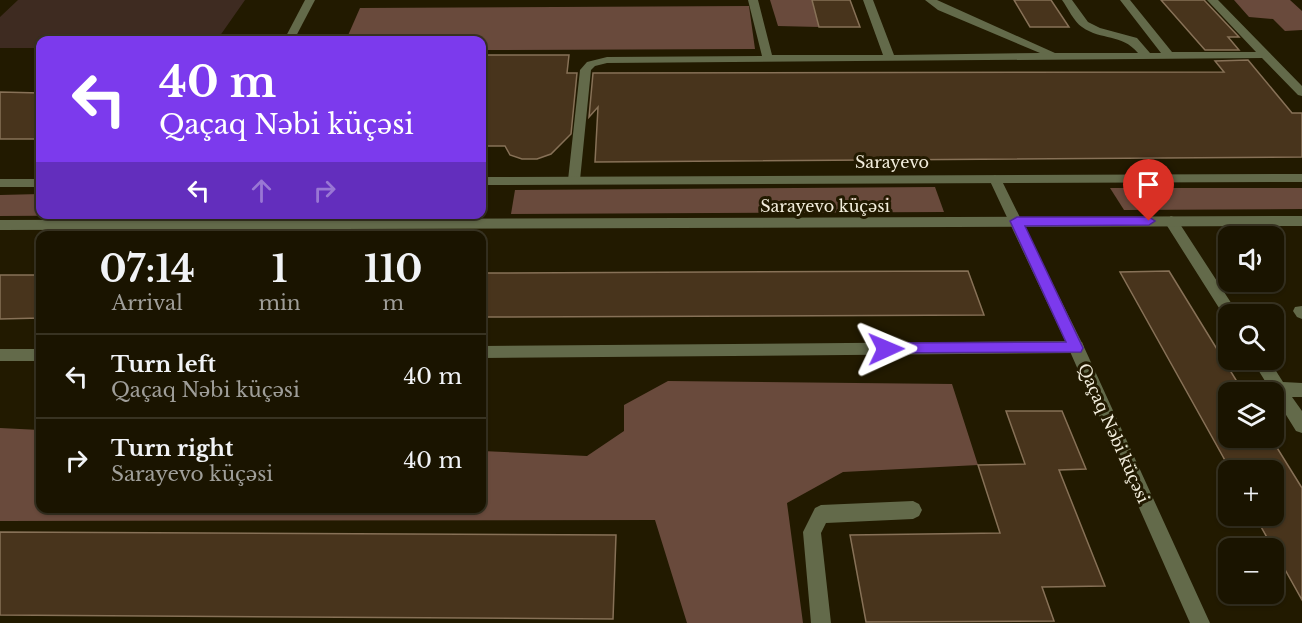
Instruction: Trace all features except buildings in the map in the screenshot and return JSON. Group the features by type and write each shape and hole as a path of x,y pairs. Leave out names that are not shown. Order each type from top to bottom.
{"street":[{"path":"291,36 310,0"},
{"path":"753,0 768,59"},
{"path":"868,0 891,58"},
{"path":"930,0 942,8 1055,57"},
{"path":"1067,0 1084,24 1096,30 1133,40 1147,56"},
{"path":"1125,0 1169,56"},
{"path":"1212,0 1302,93"},
{"path":"574,180 586,70 591,64 607,60 1265,55"},
{"name":"Sarayevo","path":"486,181 1302,178"},
{"name":"Qaçaq Nəbi küçəsi","path":"995,179 1076,348 1200,623"},
{"path":"0,183 36,183"},
{"path":"0,225 174,220 350,220"},
{"name":"Sarayevo küçəsi","path":"350,220 1302,221"},
{"path":"1171,221 1224,304"},
{"path":"486,352 1076,348"},
{"path":"0,355 36,355"},
{"path":"1284,389 1302,390"},
{"path":"1284,398 1302,426"},
{"path":"821,623 812,532 821,514 913,510"}],"shaded area":[{"path":"18,0 245,0 220,36 36,36 36,48 0,48 0,17"},
{"path":"770,0 812,0 819,27 778,26"},
{"path":"1234,0 1290,0 1302,11 1302,30 1285,31 1273,19 1249,17"},
{"path":"749,6 755,49 486,50 486,36 348,36 360,8"},
{"path":"935,187 944,212 511,214 515,190"},
{"path":"1110,188 1302,188 1302,209 1124,210"},
{"path":"36,194 36,216 0,216 0,195"},
{"path":"668,381 952,384 978,465 843,472 787,503 803,623 687,623 655,520 0,521 0,428 36,430 36,513 486,513 486,451 587,456 624,431 624,405"}],"route":[{"path":"886,349 1076,348 1017,221 1149,221"}]}
